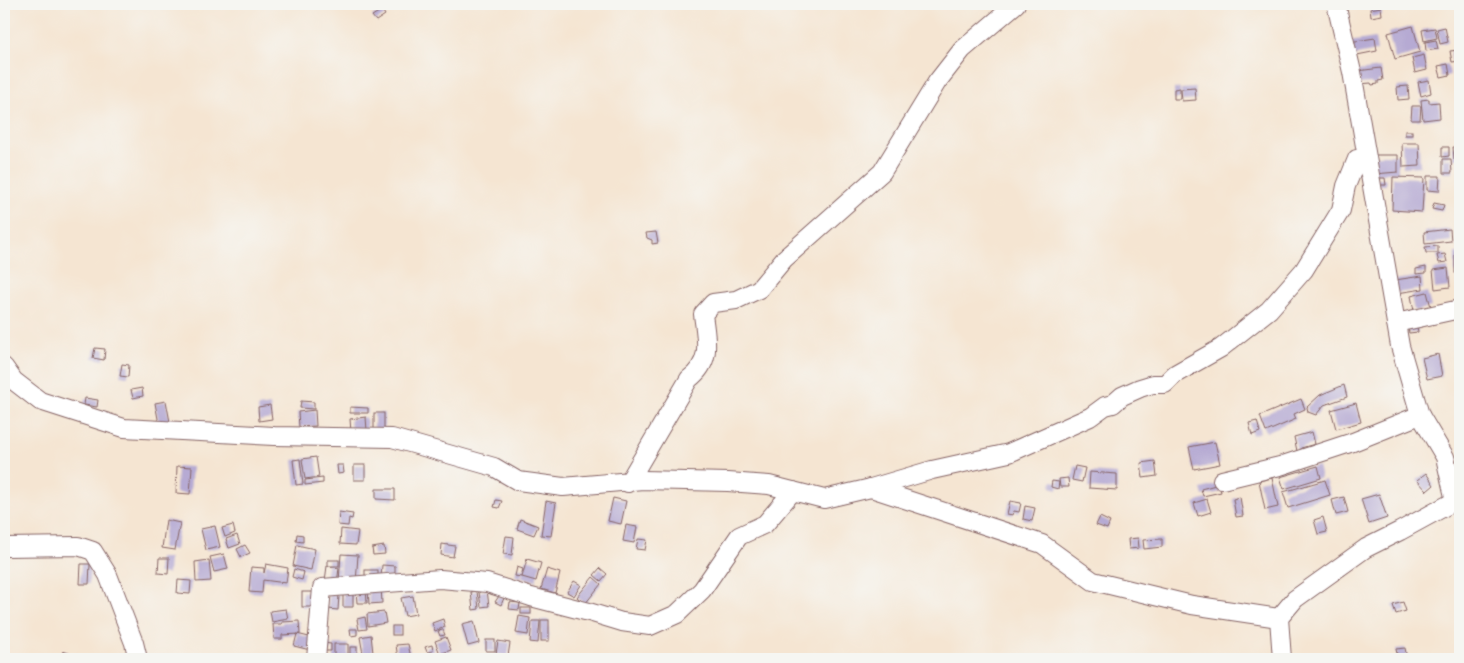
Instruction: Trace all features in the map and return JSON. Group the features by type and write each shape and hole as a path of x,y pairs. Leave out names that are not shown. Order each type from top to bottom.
{"street":[{"path":"628,483 689,379 696,374 707,352 703,314 713,303 736,300 759,290 784,259 882,172 937,82 962,50 1016,4"},
{"path":"1282,659 1279,618 1295,599 1366,548 1458,501 1446,458 1420,416 1400,346 1352,72 1336,4"},
{"path":"4,367 14,381 40,401 124,428 274,436 392,438 494,466 518,481 563,487 628,483 643,480 728,482 769,485 824,499 871,488 932,470 1009,453 1090,417 1105,406 1113,404 1122,396 1140,388 1153,384 1165,384 1175,374 1221,348 1269,310 1304,270 1326,236 1341,210 1346,186 1357,160 1366,158"},
{"path":"1396,322 1460,309"},
{"path":"1222,480 1280,466 1353,442 1420,416"},
{"path":"871,488 1042,544 1092,581 1192,605 1279,618"},
{"path":"316,659 322,588 440,579 488,583 622,622 650,626 677,614 702,590 739,536 765,524 793,491"},
{"path":"4,547 78,546 93,551 108,575 134,643 138,659"}],"building":[{"path":"1381,7 1382,15 1371,17 1370,9"},
{"path":"382,10 385,15 376,21 372,16"},
{"path":"1413,26 1420,52 1395,59 1388,33"},
{"path":"1445,27 1448,42 1440,44 1437,29"},
{"path":"1435,28 1437,38 1424,41 1422,30"},
{"path":"1375,38 1377,51 1352,56 1349,42"},
{"path":"1436,40 1438,49 1426,51 1425,42"},
{"path":"1459,50 1460,61 1452,62 1450,51"},
{"path":"1424,55 1427,70 1415,73 1412,58"},
{"path":"1448,64 1450,75 1441,77 1438,66"},
{"path":"1381,68 1383,80 1378,81 1378,84 1359,84 1357,71"},
{"path":"1429,80 1431,93 1421,96 1418,82"},
{"path":"1408,86 1409,99 1398,100 1397,87"},
{"path":"1180,88 1180,99 1174,99 1174,89"},
{"path":"1195,88 1196,100 1182,101 1181,89"},
{"path":"1429,99 1429,103 1439,102 1440,118 1423,120 1421,100"},
{"path":"1412,106 1421,106 1420,120 1411,120"},
{"path":"1405,131 1412,131 1412,135 1405,135"},
{"path":"1402,143 1419,143 1420,166 1403,167"},
{"path":"1442,147 1449,147 1449,156 1442,157"},
{"path":"1453,147 1460,147 1460,159 1454,159"},
{"path":"1374,155 1398,155 1398,172 1374,174"},
{"path":"1443,159 1451,159 1452,173 1443,173"},
{"path":"1427,176 1440,176 1439,191 1427,190"},
{"path":"1393,177 1424,178 1422,212 1392,210"},
{"path":"1377,178 1385,178 1386,185 1378,185"},
{"path":"1434,203 1444,205 1442,211 1432,209"},
{"path":"1460,217 1460,230 1457,231 1456,218"},
{"path":"1450,229 1451,241 1425,244 1424,232"},
{"path":"656,232 658,243 652,244 652,240 647,238 646,233"},
{"path":"1458,234 1460,234 1460,248 1457,248"},
{"path":"1438,246 1438,253 1426,253 1425,247"},
{"path":"1455,253 1460,253 1460,273 1455,273"},
{"path":"1445,254 1447,262 1439,263 1437,255"},
{"path":"1426,267 1426,273 1416,274 1416,269"},
{"path":"1448,268 1450,287 1435,289 1433,270"},
{"path":"1422,276 1423,289 1397,293 1395,280"},
{"path":"1427,292 1431,307 1414,311 1411,296"},
{"path":"1417,326 1418,332 1409,333 1408,327"},
{"path":"95,348 105,349 104,360 93,358"},
{"path":"1438,354 1442,376 1427,379 1422,358"},
{"path":"122,364 129,365 128,377 120,376"},
{"path":"1344,385 1347,397 1324,405 1316,415 1308,412 1307,407 1320,395"},
{"path":"142,388 143,396 133,398 131,390"},
{"path":"85,398 98,400 97,407 84,405"},
{"path":"1301,399 1305,409 1294,414 1296,419 1266,432 1260,416"},
{"path":"166,401 170,422 159,424 155,403"},
{"path":"301,401 314,402 314,409 300,408"},
{"path":"1356,403 1361,422 1336,429 1331,410"},
{"path":"270,405 272,419 259,421 258,407"},
{"path":"350,407 368,408 368,413 350,413"},
{"path":"315,410 316,426 299,427 298,412"},
{"path":"374,413 384,413 384,430 374,430"},
{"path":"366,417 367,431 351,432 350,419"},
{"path":"1257,421 1260,432 1252,435 1249,423"},
{"path":"1312,432 1315,444 1297,451 1294,437"},
{"path":"1215,442 1220,464 1194,469 1189,447"},
{"path":"316,457 319,477 305,479 302,459"},
{"path":"300,459 303,484 296,485 293,460"},
{"path":"1155,461 1157,476 1143,478 1141,463"},
{"path":"337,465 343,465 344,473 338,474"},
{"path":"354,465 365,465 365,480 354,480"},
{"path":"177,466 192,467 190,494 176,493"},
{"path":"1075,466 1085,468 1082,482 1072,480"},
{"path":"1318,466 1321,478 1284,489 1280,477"},
{"path":"1090,472 1117,474 1117,490 1089,488"},
{"path":"1426,473 1434,485 1427,491 1417,480"},
{"path":"323,478 323,483 305,485 305,480"},
{"path":"1068,478 1069,487 1060,487 1059,479"},
{"path":"1272,478 1278,507 1265,510 1259,481"},
{"path":"1325,480 1330,495 1288,508 1283,492"},
{"path":"1052,481 1059,482 1058,489 1051,487"},
{"path":"1219,484 1221,492 1203,496 1201,489"},
{"path":"376,489 395,489 395,500 376,499"},
{"path":"1379,494 1387,518 1369,524 1361,499"},
{"path":"1240,497 1243,516 1236,517 1233,499"},
{"path":"1344,497 1348,512 1336,515 1332,500"},
{"path":"613,498 626,501 621,524 608,521"},
{"path":"1207,499 1211,512 1198,516 1194,503"},
{"path":"496,500 502,501 499,508 494,507"},
{"path":"546,501 556,503 551,536 541,535"},
{"path":"1010,501 1021,503 1019,512 1014,511 1013,515 1007,514"},
{"path":"1025,506 1035,508 1032,521 1023,519"},
{"path":"339,512 353,514 352,519 349,518 348,526 338,525"},
{"path":"1100,517 1110,522 1107,529 1096,525"},
{"path":"1323,517 1327,532 1318,534 1314,520"},
{"path":"520,519 538,526 534,535 517,529"},
{"path":"166,520 180,523 175,550 162,548"},
{"path":"233,525 235,533 225,537 222,528"},
{"path":"626,525 637,527 634,543 623,541"},
{"path":"215,526 220,547 206,550 201,529"},
{"path":"341,529 358,531 356,545 340,544"},
{"path":"297,534 303,535 303,542 296,541"},
{"path":"237,535 240,544 229,548 226,539"},
{"path":"506,536 514,537 512,555 503,554"},
{"path":"1138,538 1139,548 1129,549 1128,539"},
{"path":"638,539 647,540 645,550 636,549"},
{"path":"1162,539 1162,547 1144,549 1143,540"},
{"path":"442,544 455,546 453,557 441,555"},
{"path":"245,545 250,553 241,557 237,549"},
{"path":"297,545 315,549 311,570 293,566"},
{"path":"384,546 385,554 373,555 372,548"},
{"path":"224,554 228,569 214,572 210,557"},
{"path":"341,554 358,555 356,583 339,582"},
{"path":"159,558 169,558 168,574 158,573"},
{"path":"527,559 541,563 536,581 522,577"},
{"path":"209,560 211,581 196,582 195,562"},
{"path":"328,560 339,560 339,566 328,566"},
{"path":"81,564 90,564 89,584 80,584"},
{"path":"266,564 288,568 286,583 263,580 262,593 249,592 251,567 264,568 264,573"},
{"path":"382,565 395,566 395,578 381,577"},
{"path":"327,566 339,568 337,583 325,581"},
{"path":"517,567 523,569 521,577 515,576"},
{"path":"600,568 607,574 601,581 594,575"},
{"path":"294,569 304,572 302,580 292,577"},
{"path":"547,569 560,573 555,593 541,589"},
{"path":"365,570 378,570 378,582 365,582"},
{"path":"593,577 601,584 585,604 577,597"},
{"path":"178,580 191,581 190,594 177,593"},
{"path":"574,581 581,585 574,596 567,592"},
{"path":"381,587 382,603 369,604 368,588"},
{"path":"366,589 367,603 357,603 356,590"},
{"path":"487,590 489,606 481,607 479,592"},
{"path":"343,591 353,592 353,607 343,607"},
{"path":"477,591 479,609 473,610 471,592"},
{"path":"302,592 318,592 318,607 302,607"},
{"path":"329,594 339,595 338,610 328,609"},
{"path":"413,596 416,614 405,616 401,598"},
{"path":"499,596 504,598 501,605 495,602"},
{"path":"510,602 520,603 519,610 509,609"},
{"path":"1403,602 1406,611 1396,614 1393,605"},
{"path":"521,608 531,608 531,614 521,614"},
{"path":"286,609 288,619 272,622 270,611"},
{"path":"384,612 386,623 368,626 367,614"},
{"path":"519,616 530,618 528,635 516,633"},
{"path":"365,617 367,629 359,630 357,619"},
{"path":"443,619 445,627 435,631 432,623"},
{"path":"541,620 549,620 549,641 541,641"},
{"path":"299,621 300,634 282,635 282,639 274,639 273,624"},
{"path":"474,621 479,643 468,646 462,624"},
{"path":"532,621 540,621 538,643 530,642"},
{"path":"392,626 400,626 400,635 392,635"},
{"path":"350,629 357,629 357,635 351,636"},
{"path":"443,630 445,635 440,636 438,631"},
{"path":"297,634 313,638 310,650 294,646"},
{"path":"371,635 373,653 363,654 360,637"},
{"path":"446,637 451,650 440,654 435,641"},
{"path":"486,640 495,640 495,651 486,651"},
{"path":"498,641 510,643 508,656 496,654"},
{"path":"323,643 331,644 331,651 323,651"},
{"path":"334,644 348,644 348,659 334,659"},
{"path":"408,644 411,658 398,659 396,645"},
{"path":"432,645 433,651 427,652 425,647"},
{"path":"350,647 357,647 357,659 350,659"},
{"path":"1405,648 1407,659 1398,659 1396,649"},
{"path":"63,651 84,659 60,659"}]}
